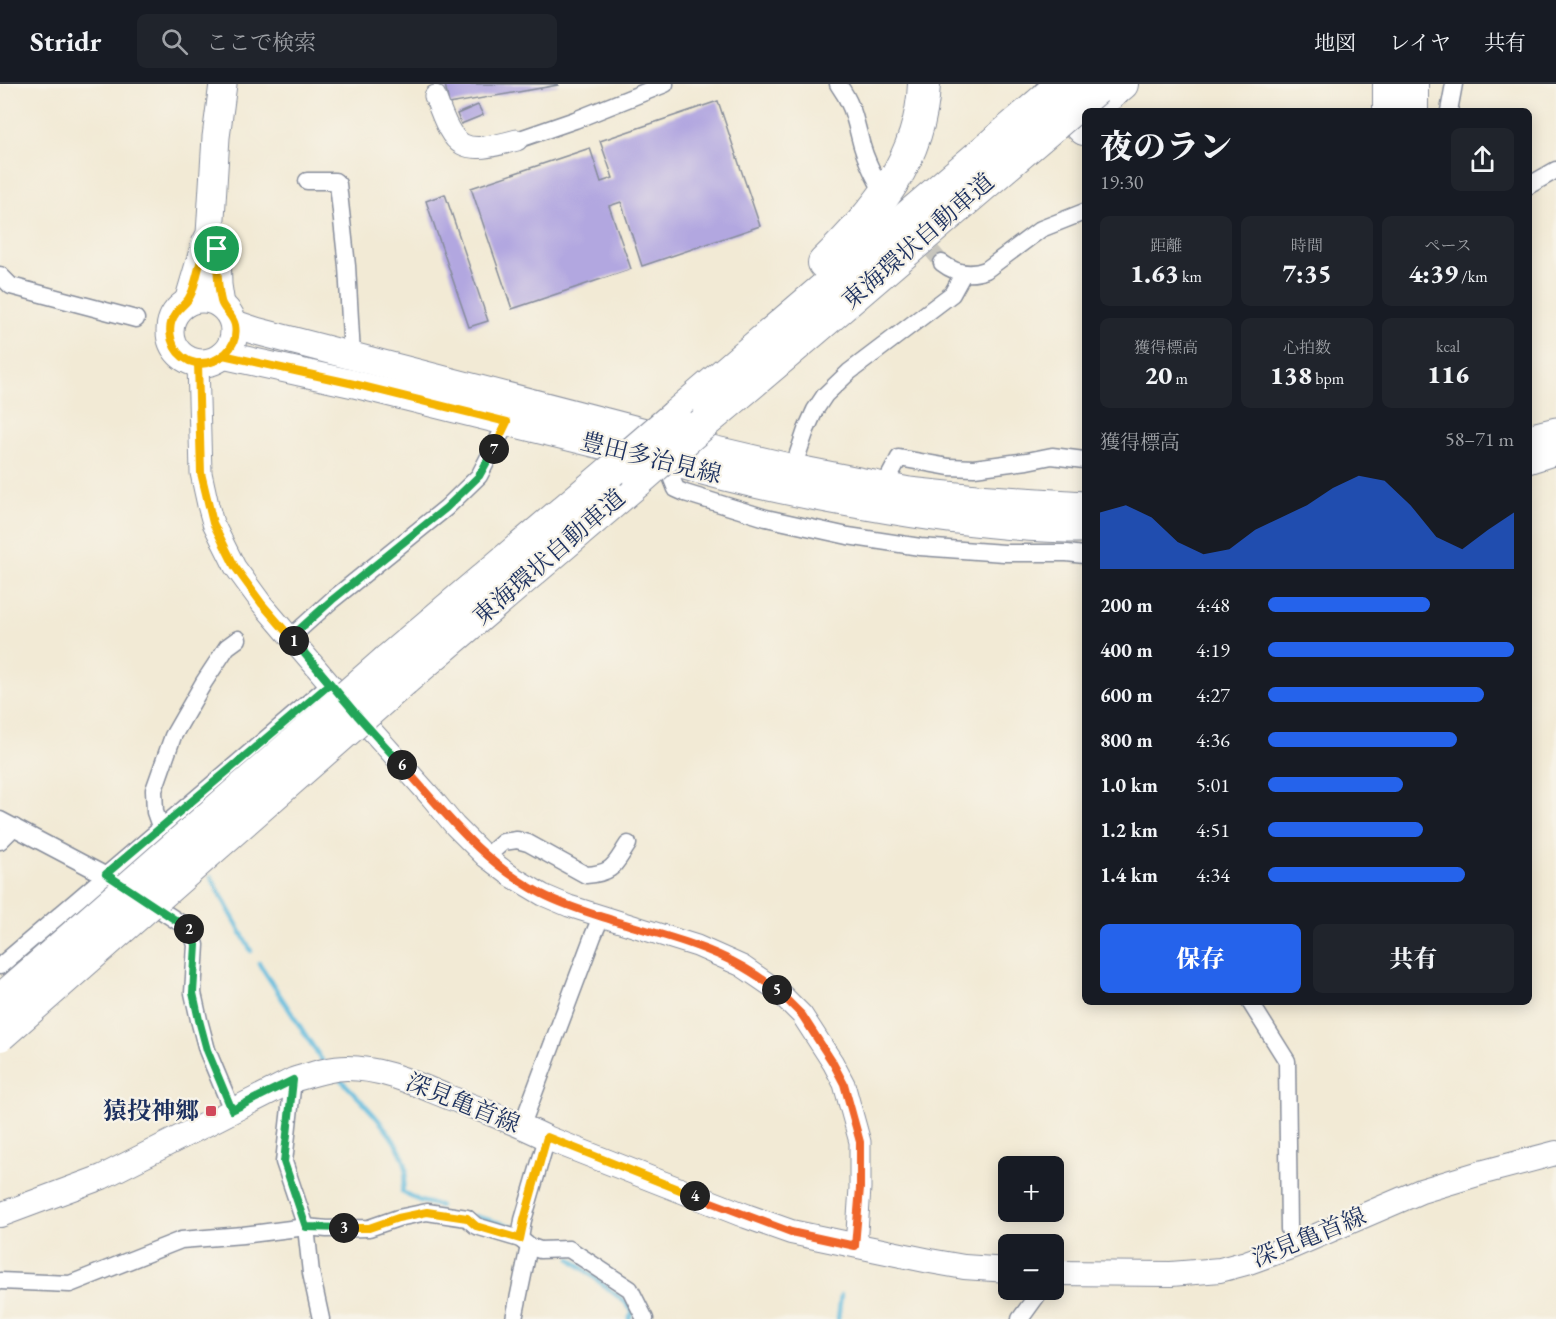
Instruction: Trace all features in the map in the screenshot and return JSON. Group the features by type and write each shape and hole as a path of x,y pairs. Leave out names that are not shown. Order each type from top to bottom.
{"highway":[{"path":"682,417 798,289 876,208 903,165 912,145 924,99 924,84"},
{"path":"1064,84 1081,106"},
{"name":"東海環状自動車道","path":"1064,84 1081,106"},
{"path":"1389,84 1389,108"},
{"path":"1412,84 1412,108"},
{"name":"東海環状自動車道","path":"682,417 868,284 942,219 1081,106"},
{"name":"東海環状自動車道","path":"0,1001 396,670 682,417 1081,106"},
{"name":"東海環状自動車道","path":"0,1035 396,670 612,477"}],"main road":[{"path":"210,234 217,249 218,285 235,336 231,346 217,361 207,364 187,360 178,353 170,333 171,323 176,313 188,302 210,234 216,137 224,84"},
{"name":"豊田多治見線","path":"188,302 204,299 256,331 703,447 793,468 909,491 1082,505"},
{"name":"豊田多治見線","path":"223,355 354,384 678,464 725,478 800,494 916,515 1016,527 1082,529"},
{"path":"1532,437 1556,431"},
{"path":"1532,459 1556,451"},
{"name":"深見亀首線","path":"0,1215 102,1177 293,1080 317,1072 344,1068 369,1069 400,1078 522,1125 547,1137 791,1232 964,1267 998,1269"},
{"name":"深見亀首線","path":"1064,1273 1171,1274 1211,1271 1246,1263 1293,1246 1421,1191 1556,1153"}],"street":[{"path":"433,90 444,120 459,142 468,147 480,148 517,140 575,120 665,84"},
{"path":"838,84 848,98 862,147 879,185"},
{"path":"1450,108 1454,84"},
{"path":"1532,184 1556,170"},
{"path":"307,181 335,181 338,184 347,266 352,355"},
{"path":"942,263 963,274 986,270 1041,229 1082,213"},
{"path":"793,468 806,430 825,395 849,372 952,294 963,274"},
{"path":"0,275 11,286 136,319"},
{"path":"198,363 201,473 213,523 235,567 252,592 330,684 455,826 486,857 543,894 569,906 697,946 742,966 777,990 802,1015 828,1054 844,1084 860,1142 860,1188 855,1246"},
{"path":"291,637 340,593 446,508 479,476 507,422"},
{"path":"884,486 899,458 949,467 974,468 1052,456 1082,459"},
{"path":"678,464 672,479 676,489 685,493 766,518 836,534 920,547 1004,553 1082,555"},
{"path":"161,829 155,812 154,790 173,736 227,647 238,639"},
{"path":"0,966 330,684"},
{"path":"0,841 7,823 106,874 191,930 196,945 193,993 199,1020 207,1050 232,1110"},
{"path":"486,857 503,842 517,840 528,843 586,875 597,874 610,870 628,844"},
{"path":"522,1125 592,936 602,916"},
{"path":"1252,1005 1287,1061 1289,1228 1293,1246"},
{"path":"293,1080 284,1162 306,1227 311,1274 321,1319"},
{"path":"514,1319 547,1137"},
{"path":"0,1281 70,1284 181,1240 306,1227 369,1228 398,1218 427,1212 467,1218 476,1226 570,1250 630,1289 645,1319"},
{"path":"1020,1319 1034,1300"}],"building":[{"path":"445,84 558,84 558,85 449,104"},
{"path":"718,101 760,226 642,266 621,202 609,206 631,269 512,309 471,188 590,148 601,182 613,178 600,141"},
{"path":"478,105 483,115 461,124 457,114"},
{"path":"445,194 488,321 469,327 426,201"}],"waterway":[{"path":"211,877 251,951"},
{"path":"259,963 323,1062"},
{"path":"342,1081 380,1122 403,1157 406,1168 402,1192 420,1201 440,1206"},
{"path":"474,1216 518,1228"},
{"path":"526,1230 534,1232 552,1245"},
{"path":"571,1259 626,1303 633,1312 629,1319"},
{"path":"838,1319 841,1295"}],"tunnel":[{"path":"917,233 942,263"}],"place":[{"name":"猿投神郷","path":"211,1111"}],"route":[{"path":"217,249 210,234 188,302 176,313 171,323 170,333 173,344 178,353 187,360 207,364 217,361 223,355 354,384 507,422 479,476 446,508 332,600 291,637 455,826 486,857 512,876 569,906 697,946 742,966 777,990 802,1015 844,1084 860,1142 860,1188 855,1246 791,1232 547,1137 520,1239 476,1226 467,1218 427,1212 398,1218 369,1228 306,1227 284,1162 293,1080 232,1110 207,1050 199,1020 193,993 196,945 191,930 106,874 330,684 252,592 221,542 208,505 201,473 198,363 207,364 217,361 231,346 235,336 235,324 222,305 218,285 217,249"}]}
